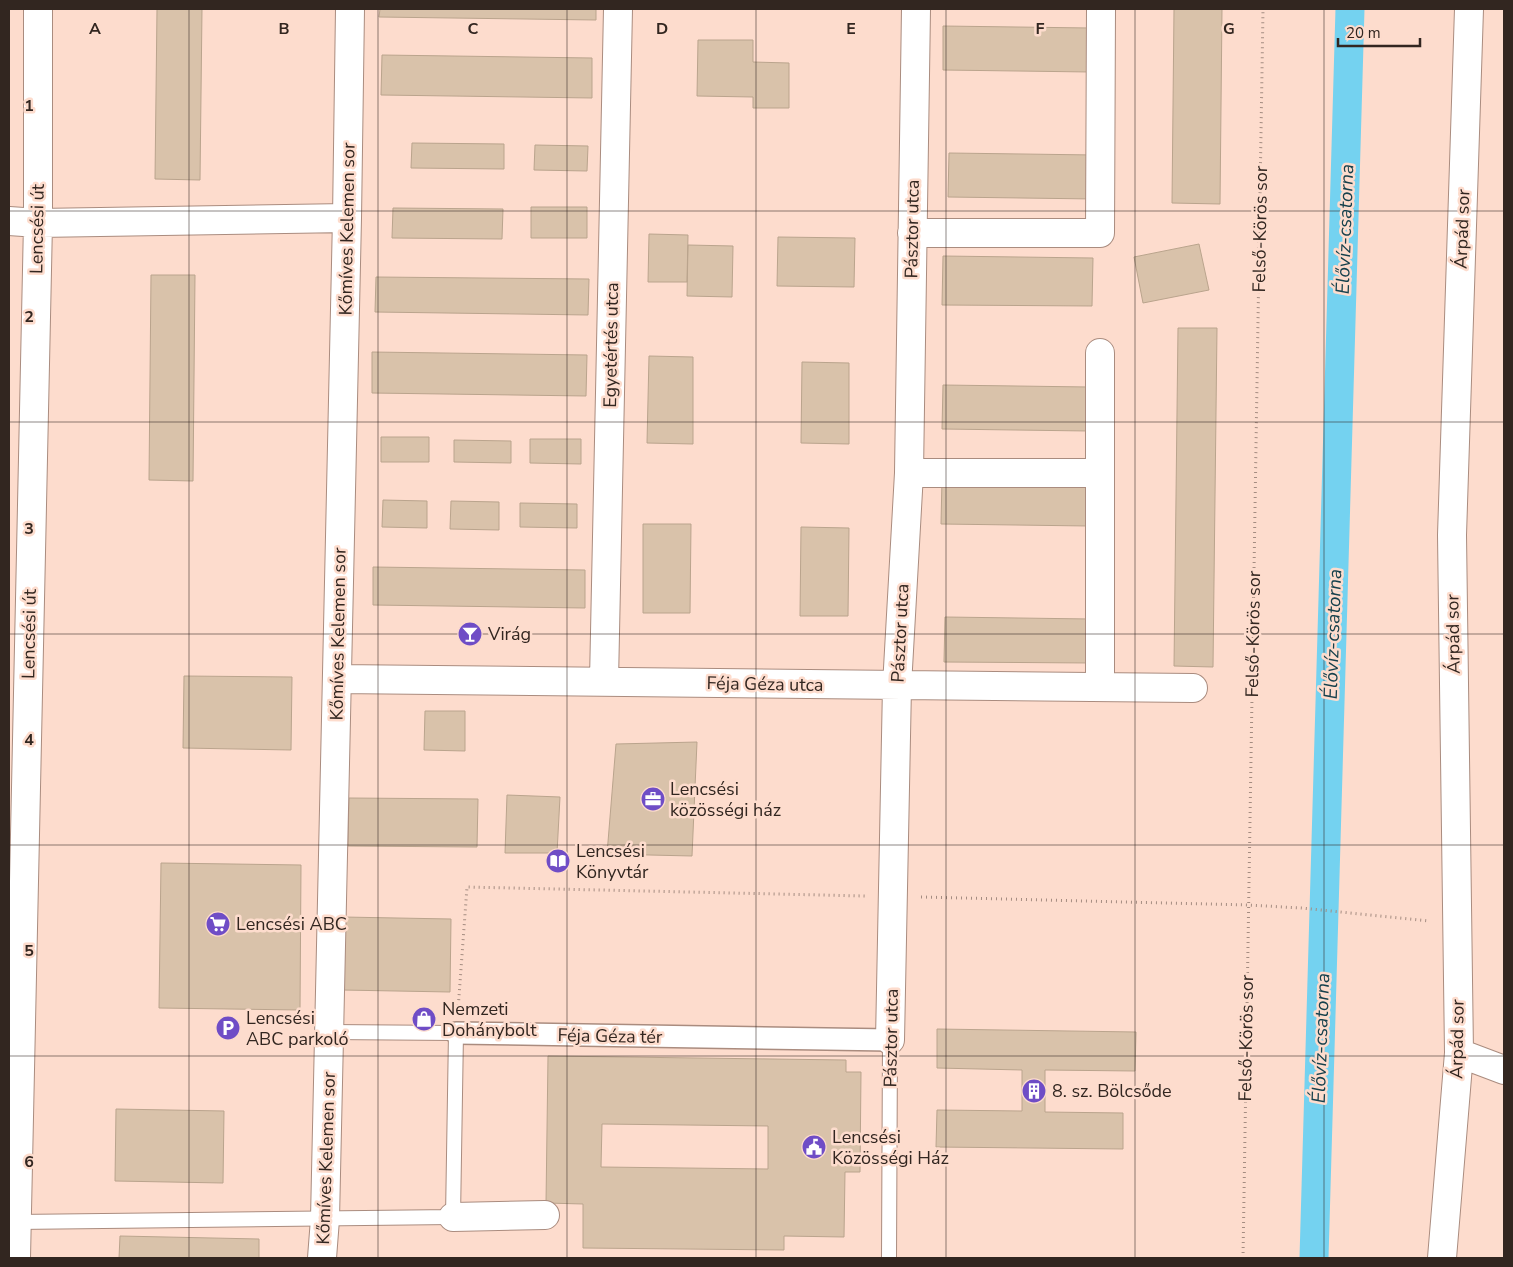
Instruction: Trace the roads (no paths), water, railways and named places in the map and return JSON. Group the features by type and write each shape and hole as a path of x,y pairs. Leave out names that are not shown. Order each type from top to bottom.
{"street":[{"name":"Lencsési út","path":"16,1258 12,1220 20,509 38,223 38,9"},
{"name":"Kőmíves Kelemen sor","path":"322,1258 325,1219 350,9"},
{"name":"Egyetértés utca","path":"604,682 618,9"},
{"name":"Pásztor utca","path":"890,1040 897,686 909,473 916,9"},
{"path":"912,233 1100,233 1101,9"},
{"name":"Árpád sor","path":"1442,1258 1459,1053 1452,535 1470,9"},
{"path":"9,221 38,223 347,218"},
{"path":"1100,353 1100,688"},
{"path":"909,473 1100,473"},
{"name":"Féja Géza utca","path":"337,678 1193,688"},
{"name":"Féja Géza tér","path":"456,1033 890,1040"},
{"path":"1459,1053 1504,1070"},
{"path":"453,1217 545,1215"}],"lane":[{"name":"Féja Géza tér","path":"329,1032 456,1033"},
{"path":"12,1220 453,1217 456,1033"},
{"name":"Pásztor utca","path":"889,1258 890,1040"}],"waterway":[{"name":"Élővíz-csatorna","path":"1314,1258 1350,9"}],"place":[{"name":"Virág","path":"470,634"},
{"name":"Lencsési közösségi ház","path":"653,799"},
{"name":"Lencsési Könyvtár","path":"558,861"},
{"name":"Lencsési ABC","path":"218,924"},
{"name":"Nemzeti Dohánybolt","path":"424,1019"},
{"name":"Lencsési ABC parkoló","path":"228,1028"},
{"name":"8. sz. Bölcsőde","path":"1034,1091"},
{"name":"Lencsési Közösségi Ház","path":"814,1147"}]}
